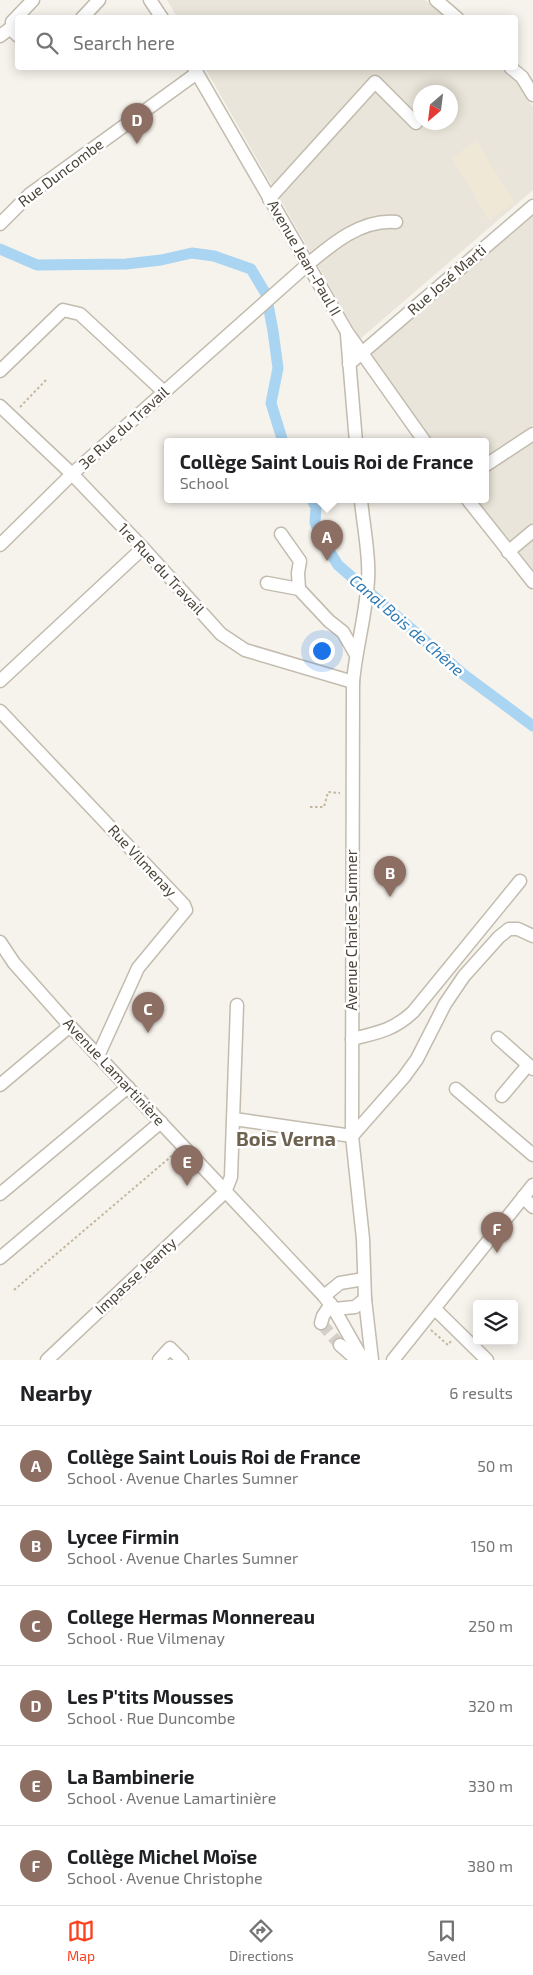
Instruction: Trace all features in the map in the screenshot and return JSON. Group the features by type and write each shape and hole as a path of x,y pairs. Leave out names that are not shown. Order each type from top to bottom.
{"street":[{"path":"18,15 33,0"},
{"path":"85,15 99,0"},
{"path":"150,0 160,15"},
{"path":"436,0 454,15"},
{"path":"0,36 15,31 15,18"},
{"name":"Avenue Jean-Paul II","path":"195,70 347,332 422,438"},
{"name":"Rue Duncombe","path":"0,224 30,194 195,70"},
{"path":"514,70 522,77 533,95"},
{"path":"269,199 375,82 413,120"},
{"name":"Rue José Marti","path":"349,364 533,206"},
{"name":"3e Rue du Travail","path":"0,545 72,474 307,265 346,235 374,223 396,222"},
{"path":"0,371 64,310 80,314 164,392"},
{"path":"347,332 356,438"},
{"name":"1re Rue du Travail","path":"0,406 72,474 143,548 221,634 245,650 353,682"},
{"path":"489,463 533,434"},
{"name":"Avenue Charles Sumner","path":"361,503 368,578 353,682 352,1136 363,1239 365,1298 372,1360"},
{"path":"470,503 508,552 531,576"},
{"path":"508,552 533,530"},
{"path":"281,534 300,561 298,573 299,589"},
{"path":"0,681 143,548"},
{"path":"267,583 299,589 329,621 343,632 356,653"},
{"name":"Rue Vilmenay","path":"0,711 184,905 186,910 138,968 98,1056"},
{"path":"352,1039 382,1032 400,1024 413,1012 520,881"},
{"path":"234,1119 352,1136 404,1078 417,1059 445,1004 464,976 499,936 509,929 518,929 533,936"},
{"name":"Avenue Lamartinière","path":"0,942 14,963 70,1026 330,1303 364,1360"},
{"path":"225,1192 231,1177 237,1005"},
{"path":"0,1085 70,1026"},
{"path":"498,1038 531,1067 502,1096"},
{"path":"0,1194 128,1087"},
{"path":"456,1089 533,1155"},
{"path":"0,1258 161,1122"},
{"path":"394,1360 533,1185"},
{"name":"Impasse Jeanty","path":"47,1360 225,1192"},
{"path":"523,1196 533,1207"},
{"path":"321,1323 322,1316 340,1283 364,1279"},
{"path":"330,1303 355,1307 365,1298"},
{"path":"435,1309 487,1360"},
{"path":"340,1344 357,1360"},
{"path":"159,1360 170,1348 182,1360"}],"path":[{"path":"11,416 48,379"},
{"path":"310,807 324,806 328,792 352,794"},
{"path":"14,1290 183,1146"},
{"path":"424,1323 448,1345 459,1333"}],"shaded area":[{"path":"167,0 425,0 443,15 176,15"},
{"path":"206,70 504,70 516,80 533,107 533,190 360,339"},
{"path":"476,141 514,202 489,220 452,158"},
{"path":"533,207 533,425 489,455 489,438 428,438 365,351"},
{"path":"533,439 533,574 474,503 489,503 489,469"}],"waterway":[{"name":"Canal Bois de Chêne","path":"0,249 37,265 126,264 161,260 192,253 214,256 251,269 266,294 273,331 278,368 271,403 282,438"},
{"name":"Canal Bois de Chêne","path":"314,503 316,507 315,522 321,538 338,565 463,674 533,726"}],"tunnel":[{"path":"321,1323 340,1345"}],"place":[{"name":"Les P'tits Mousses","path":"137,144"},
{"name":"Collège Saint Louis Roi de France","path":"327,561"},
{"name":"Lycee Firmin","path":"390,897"},
{"name":"College Hermas Monnereau","path":"148,1033"},
{"name":"La Bambinerie","path":"187,1186"},
{"name":"Collège Michel Moïse","path":"497,1253"}],"district":[{"name":"Bois Verna","path":"286,1139"}]}
